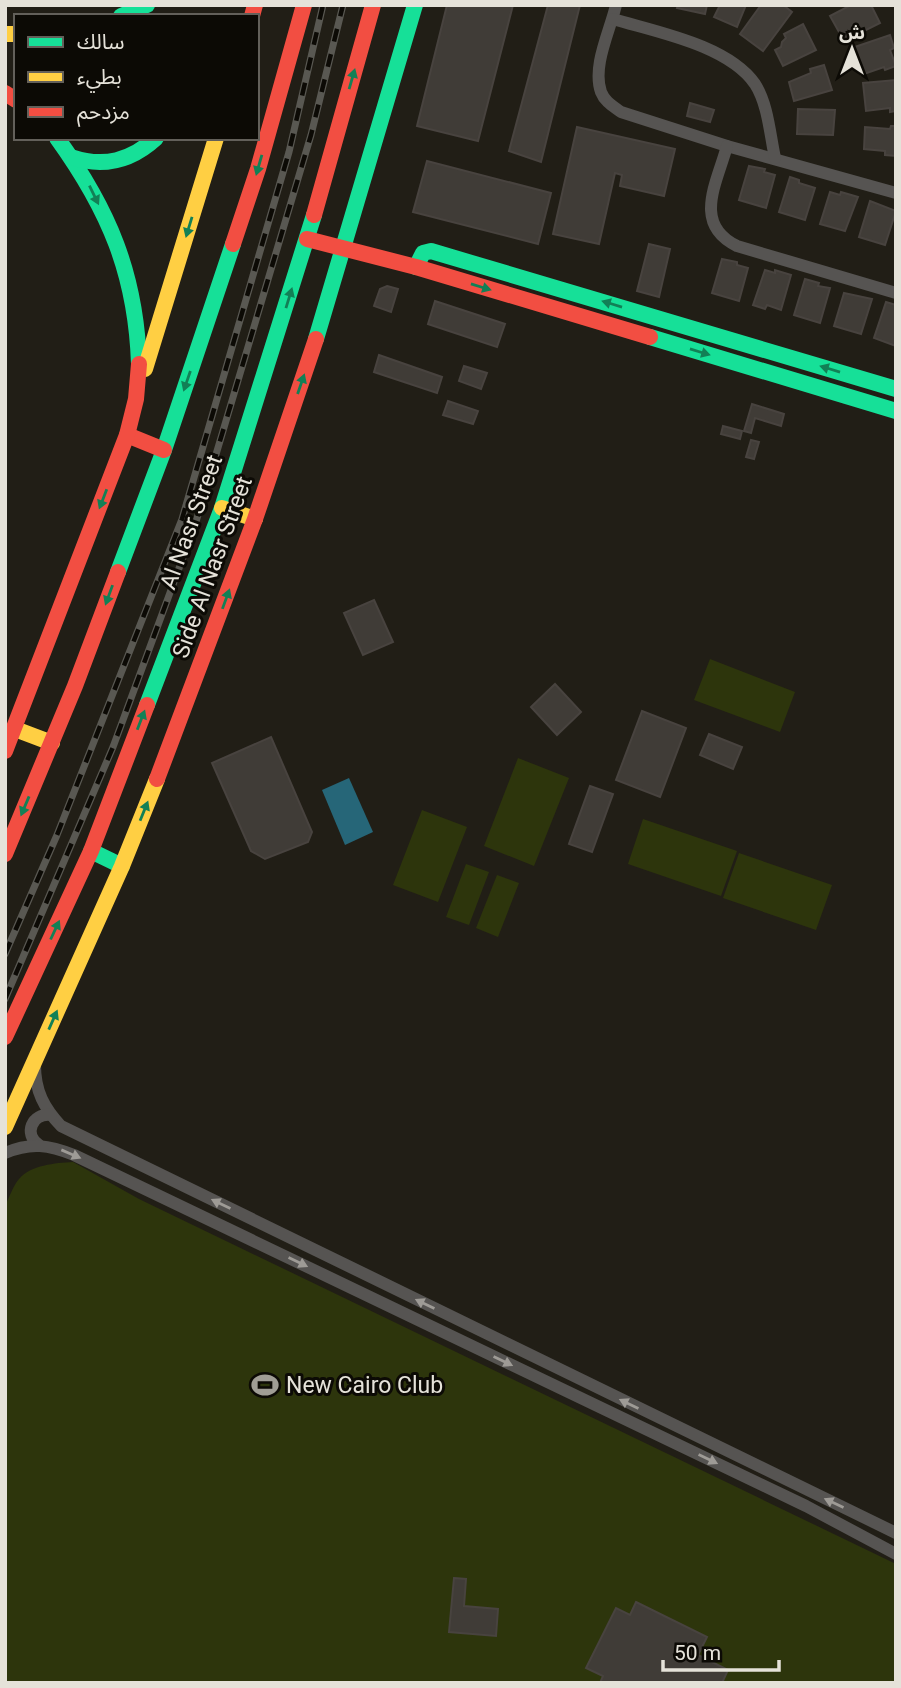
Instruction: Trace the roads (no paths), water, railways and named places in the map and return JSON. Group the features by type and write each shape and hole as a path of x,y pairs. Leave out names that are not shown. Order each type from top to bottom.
{"street":[{"path":"126,14 147,5"},
{"path":"5,854 52,743 164,450 258,169 304,5"},
{"name":"Al Nasr Street","path":"6,1034 91,852 222,508 307,239 373,5"},
{"name":"Side Al Nasr Street","path":"5,1127 122,866 178,726 255,519 345,249 415,5"},
{"path":"616,5 599,75 601,92 607,102 621,112 727,146 896,194"},
{"path":"613,19 692,44 734,63 756,86 762,100 775,158"},
{"path":"58,140 85,177 96,199 116,242 131,287 139,345 135,399"},
{"path":"71,158 92,164 116,163 139,153 154,140"},
{"path":"5,751 127,435 135,399 215,140"},
{"path":"727,146 709,212 713,227 723,239 737,246 896,293"},
{"path":"307,239 416,267 896,411"},
{"path":"416,267 421,255 431,251 896,389"},
{"path":"127,435 164,450"},
{"path":"222,508 255,519"},
{"path":"15,729 52,743"},
{"path":"91,852 122,866"},
{"path":"35,1061 35,1080 40,1098 61,1126 896,1533"},
{"path":"39,1145 30,1133 32,1122 40,1115 51,1115"},
{"path":"5,1153 20,1147 39,1145 52,1146 74,1155 806,1506 896,1554"}],"water":[{"path":"349,778 373,832 345,845 322,790"}],"railway":[{"path":"5,954 57,835 182,519 289,152 323,5"},
{"path":"5,999 113,747 195,525 311,135 343,5"}],"place":[{"name":"New Cairo Club","path":"265,1385"}]}
